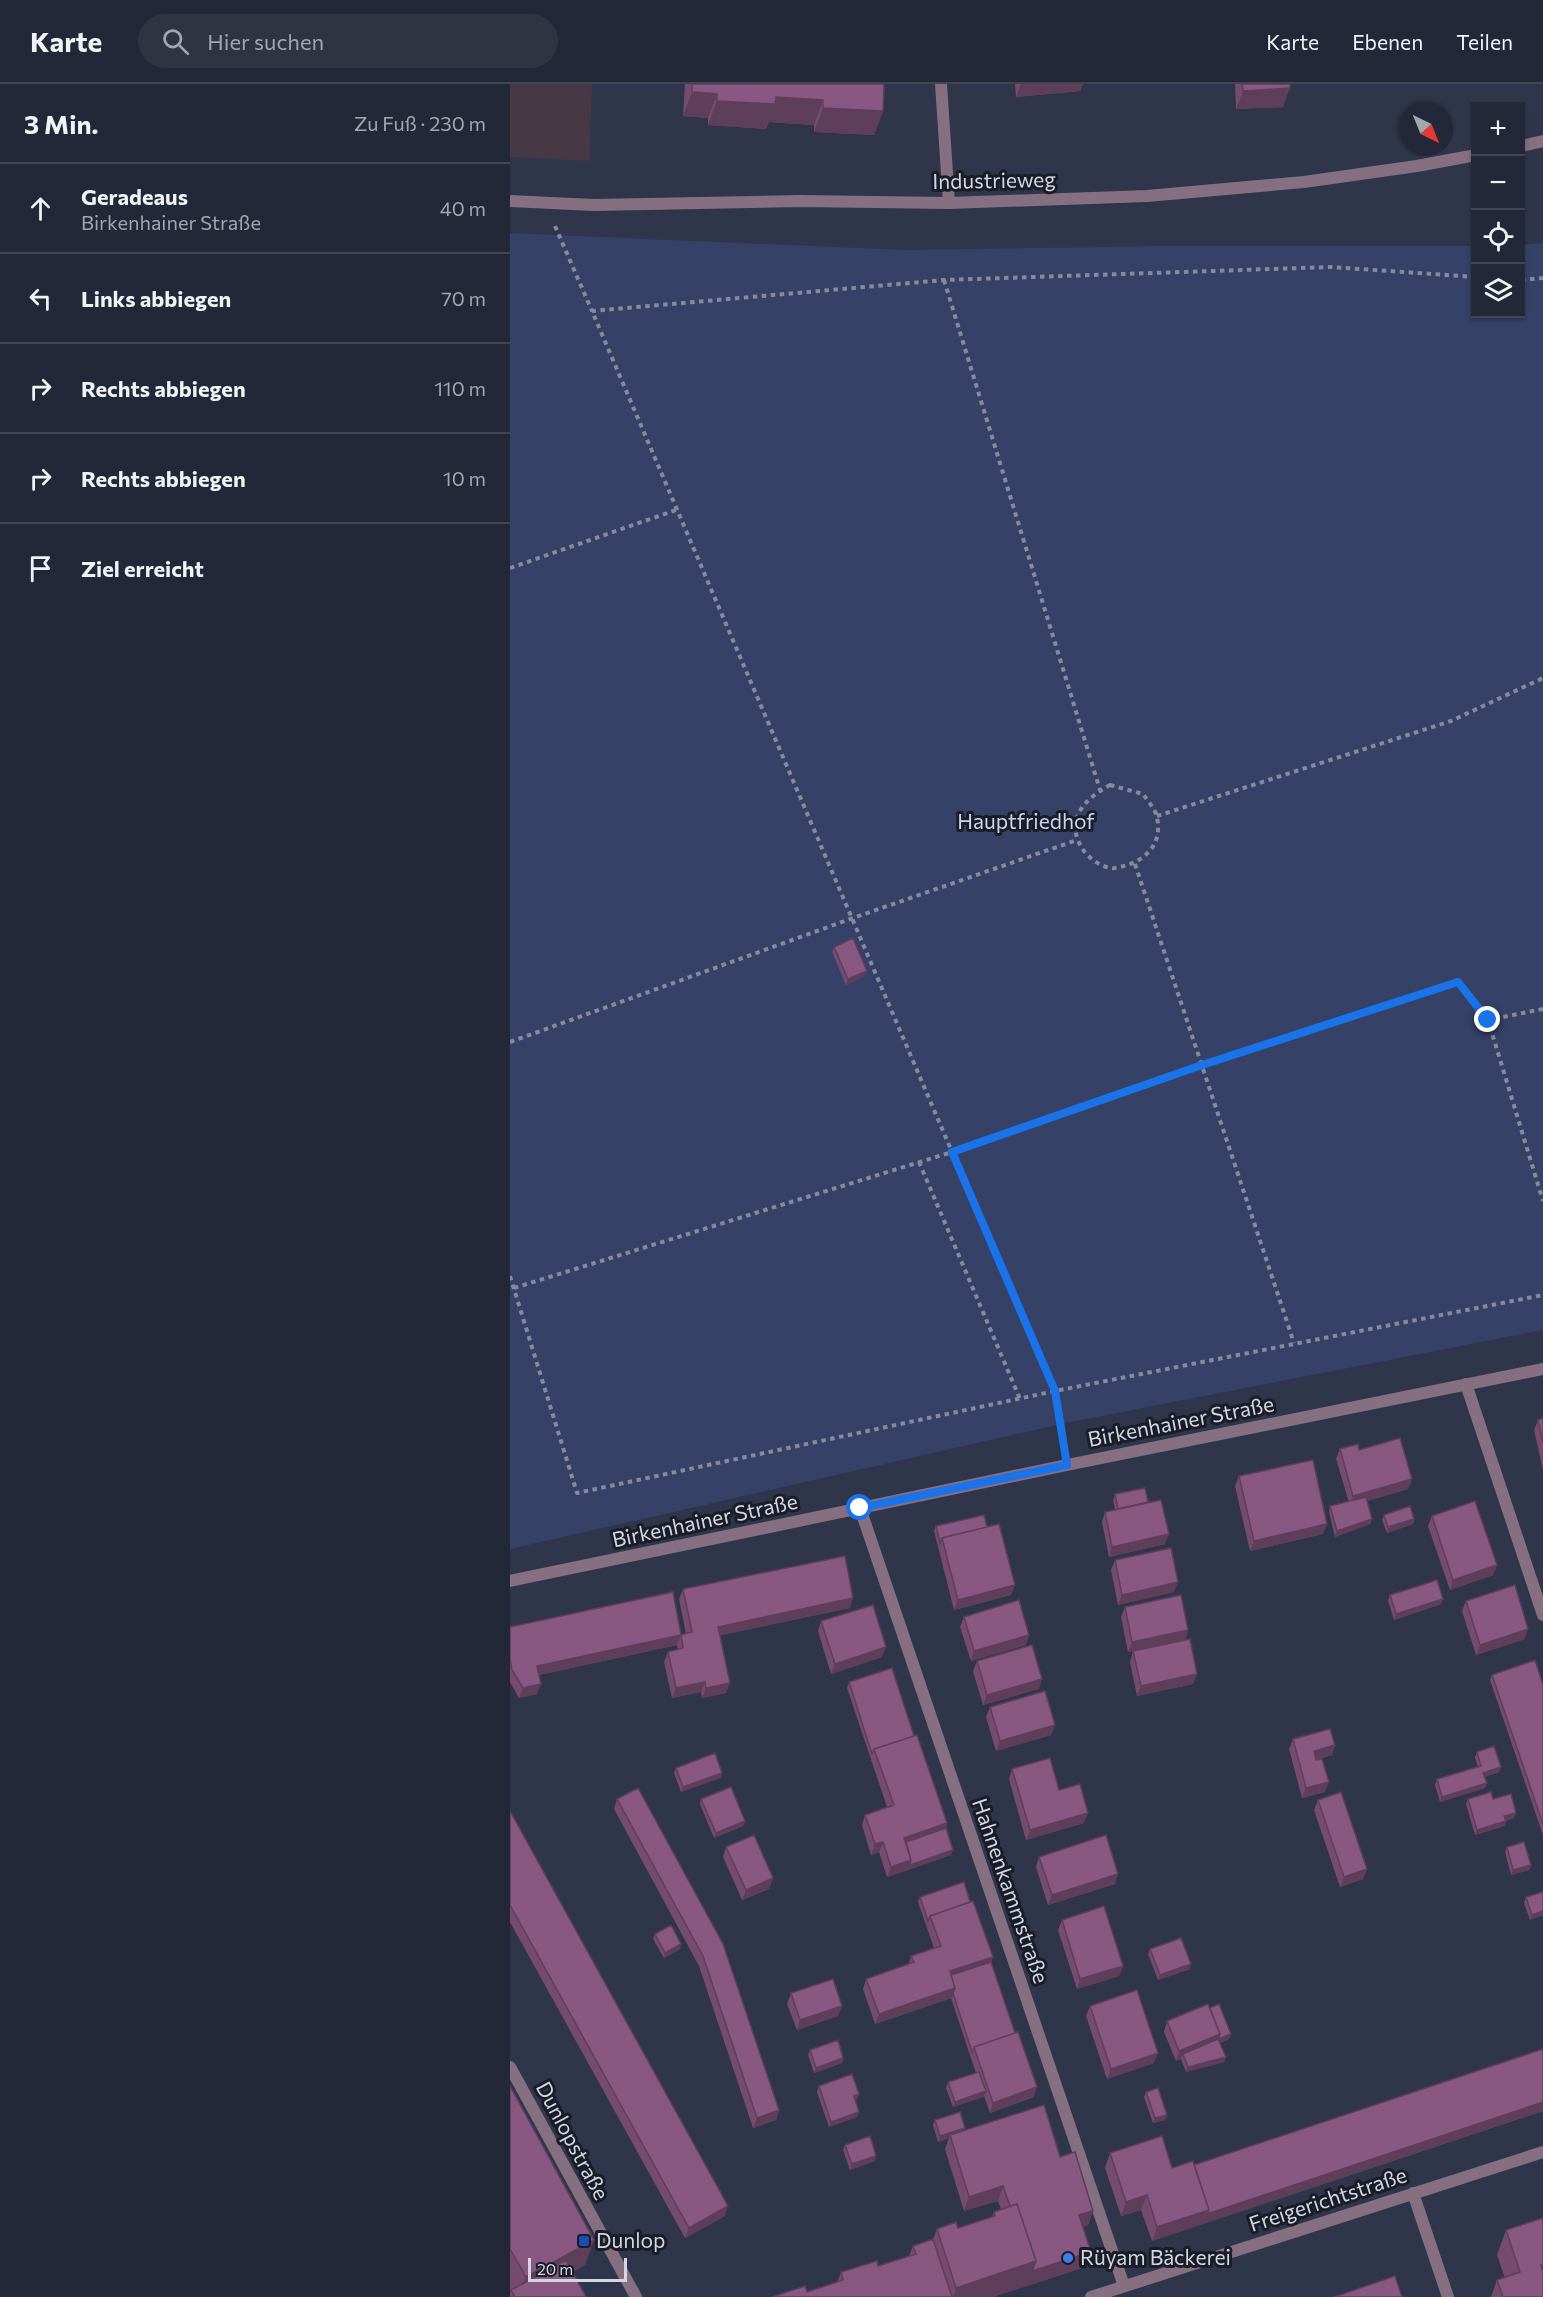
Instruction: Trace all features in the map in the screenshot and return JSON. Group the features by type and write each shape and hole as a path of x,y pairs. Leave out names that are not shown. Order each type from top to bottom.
{"street":[{"path":"941,84 949,202"},
{"path":"1525,145 1543,141"},
{"name":"Industrieweg","path":"510,201 594,205 800,201 949,202 1147,196 1282,184 1417,166 1471,156"},
{"name":"Birkenhainer Straße","path":"510,1581 1543,1369"},
{"path":"1466,1384 1543,1615"},
{"name":"Hahnenkammstraße","path":"860,1508 1124,2286"},
{"name":"Dunlopstraße","path":"510,2067 636,2297"},
{"name":"Freigerichtstraße","path":"1091,2297 1543,2152"},
{"path":"1413,2193 1448,2297"}],"path":[{"path":"545,202 1055,1391 1067,1465"},
{"path":"592,310 944,280 1330,267 1471,277"},
{"path":"1525,280 1543,278"},
{"path":"944,280 1100,790"},
{"path":"510,568 676,510"},
{"path":"1157,816 1451,721 1543,678"},
{"path":"1110,784 1143,794 1157,816 1158,836 1151,850 1134,864 1111,868 1089,858 1077,840 1075,819 1085,802 1110,784"},
{"path":"510,1042 1077,840"},
{"path":"1134,864 1294,1343"},
{"path":"514,1288 952,1152 1202,1065 1458,982 1488,1020 1543,1201"},
{"path":"1488,1020 1543,1009"},
{"path":"919,1162 1020,1398"},
{"path":"510,1276 577,1493 1020,1398 1543,1295"}],"shaded area":[{"path":"510,84 592,84 590,161 510,157"}],"green space":[{"name":"Hauptfriedhof","path":"510,233 907,250 1156,246 1471,246 1471,318 1525,318 1525,245 1543,243 1543,1330 1061,1424 510,1549"}],"building":[{"path":"692,84 884,84 883,111 823,108 823,100 776,97 775,104 717,101 717,94 692,92"},
{"path":"1242,84 1290,84 1290,88 1243,91"},
{"path":"853,938 867,971 848,979 834,947"},
{"path":"1543,1418 1543,1443 1538,1420"},
{"path":"1400,1438 1412,1479 1353,1496 1340,1449 1358,1444 1359,1450"},
{"path":"1313,1460 1327,1524 1254,1541 1239,1476"},
{"path":"1145,1488 1148,1502 1118,1509 1115,1494"},
{"path":"1366,1497 1372,1519 1337,1531 1330,1506"},
{"path":"1161,1500 1169,1534 1112,1547 1105,1512"},
{"path":"1475,1501 1497,1565 1453,1580 1432,1516"},
{"path":"1410,1506 1414,1519 1388,1527 1384,1515"},
{"path":"984,1515 987,1527 942,1538 940,1543 936,1526"},
{"path":"999,1524 1015,1585 958,1600 942,1538"},
{"path":"1171,1548 1178,1582 1122,1595 1115,1560"},
{"path":"845,1556 853,1598 718,1627 730,1683 706,1688 705,1682 676,1688 668,1652 683,1648 681,1635 692,1632 683,1589"},
{"path":"1437,1580 1443,1599 1396,1614 1390,1595"},
{"path":"1515,1585 1528,1629 1480,1645 1466,1601"},
{"path":"673,1592 681,1635 537,1666 541,1684 523,1688 512,1670 510,1627"},
{"path":"1181,1595 1188,1630 1132,1642 1125,1607"},
{"path":"1019,1600 1029,1635 974,1651 964,1617"},
{"path":"873,1605 886,1647 835,1664 821,1621"},
{"path":"1190,1639 1197,1674 1141,1686 1133,1651"},
{"path":"1032,1645 1042,1679 987,1695 977,1661"},
{"path":"1535,1660 1543,1685 1543,1824 1492,1675"},
{"path":"892,1668 914,1736 874,1749 872,1754 849,1682"},
{"path":"1045,1691 1055,1725 1000,1741 990,1707"},
{"path":"1330,1729 1335,1745 1314,1751 1316,1760 1322,1759 1329,1782 1306,1788 1293,1739"},
{"path":"917,1735 947,1823 904,1838 911,1860 891,1867 883,1842 875,1844 865,1815 894,1805 874,1749"},
{"path":"1494,1746 1501,1767 1483,1773 1487,1783 1442,1797 1437,1779 1481,1766 1477,1752"},
{"path":"715,1753 722,1773 683,1787 676,1768"},
{"path":"1050,1758 1059,1790 1080,1784 1088,1813 1030,1830 1012,1769"},
{"path":"731,1787 745,1821 716,1833 701,1799"},
{"path":"638,1788 723,1944 779,2110 757,2118 703,1956 617,1799"},
{"path":"1341,1792 1367,1869 1344,1877 1318,1800"},
{"path":"1491,1792 1493,1799 1511,1794 1516,1813 1504,1816 1506,1821 1477,1830 1468,1799"},
{"path":"510,1811 728,2206 689,2228 510,1905"},
{"path":"946,1828 953,1850 910,1865 911,1860 906,1842"},
{"path":"754,1835 773,1878 746,1890 726,1847"},
{"path":"1106,1835 1118,1874 1052,1895 1039,1857"},
{"path":"1524,1842 1531,1865 1513,1870 1507,1847"},
{"path":"964,1882 970,1902 930,1916 928,1921 920,1897"},
{"path":"1543,1892 1543,1911 1532,1915 1526,1897"},
{"path":"973,1901 993,1957 950,1971 955,1988 879,2014 866,1979 914,1962 911,1956 941,1946 930,1916"},
{"path":"1104,1906 1123,1966 1080,1979 1062,1920"},
{"path":"671,1925 681,1944 665,1953 655,1934"},
{"path":"1181,1938 1191,1964 1160,1975 1150,1949"},
{"path":"991,1962 1015,2033 974,2047 972,2052 953,1993 955,1988 951,1975"},
{"path":"833,1979 842,2006 800,2020 791,1993"},
{"path":"1137,1990 1158,2053 1111,2069 1090,2006"},
{"path":"1208,2004 1220,2034 1179,2051 1167,2021"},
{"path":"1219,2004 1231,2034 1218,2039 1220,2034 1210,2008"},
{"path":"1018,2032 1037,2087 993,2103 974,2047"},
{"path":"1218,2039 1226,2057 1188,2067 1183,2054"},
{"path":"838,2040 843,2058 816,2068 810,2050"},
{"path":"1543,2049 1543,2102 1207,2214 1209,2210 1194,2165"},
{"path":"979,2072 986,2091 955,2102 948,2082"},
{"path":"852,2074 859,2094 854,2096 859,2112 831,2122 819,2086"},
{"path":"510,2086 594,2240 526,2277 510,2249"},
{"path":"1158,2088 1167,2115 1155,2118 1146,2092"},
{"path":"1044,2105 1060,2157 1075,2152 1093,2211 1079,2215 1091,2252 1032,2271 1036,2261 1017,2204 1010,2206 1003,2186 969,2197 950,2135"},
{"path":"960,2112 965,2128 940,2136 935,2120"},
{"path":"870,2136 876,2156 852,2164 845,2145"},
{"path":"1162,2136 1172,2168 1193,2161 1209,2210 1157,2227 1147,2195 1126,2202 1110,2153"},
{"path":"1017,2204 1036,2261 956,2288 937,2229 956,2222 958,2228 995,2216 994,2212"},
{"path":"1543,2218 1543,2265 1541,2265 1543,2297 1503,2297 1497,2280 1520,2272 1506,2230"},
{"path":"933,2239 952,2297 772,2297 805,2286 807,2292 843,2280 841,2272 877,2261 878,2266 916,2254 913,2246"},
{"path":"566,2260 586,2297 515,2297 511,2290"},
{"path":"1395,2276 1402,2297 1334,2297"}],"place":[{"name":"Dunlop","path":"584,2241"},
{"name":"Rüyam Bäckerei","path":"1068,2258"}],"route":[{"path":"860,1508 1067,1465 1055,1391 952,1152 1202,1065 1458,982 1488,1020"}]}
